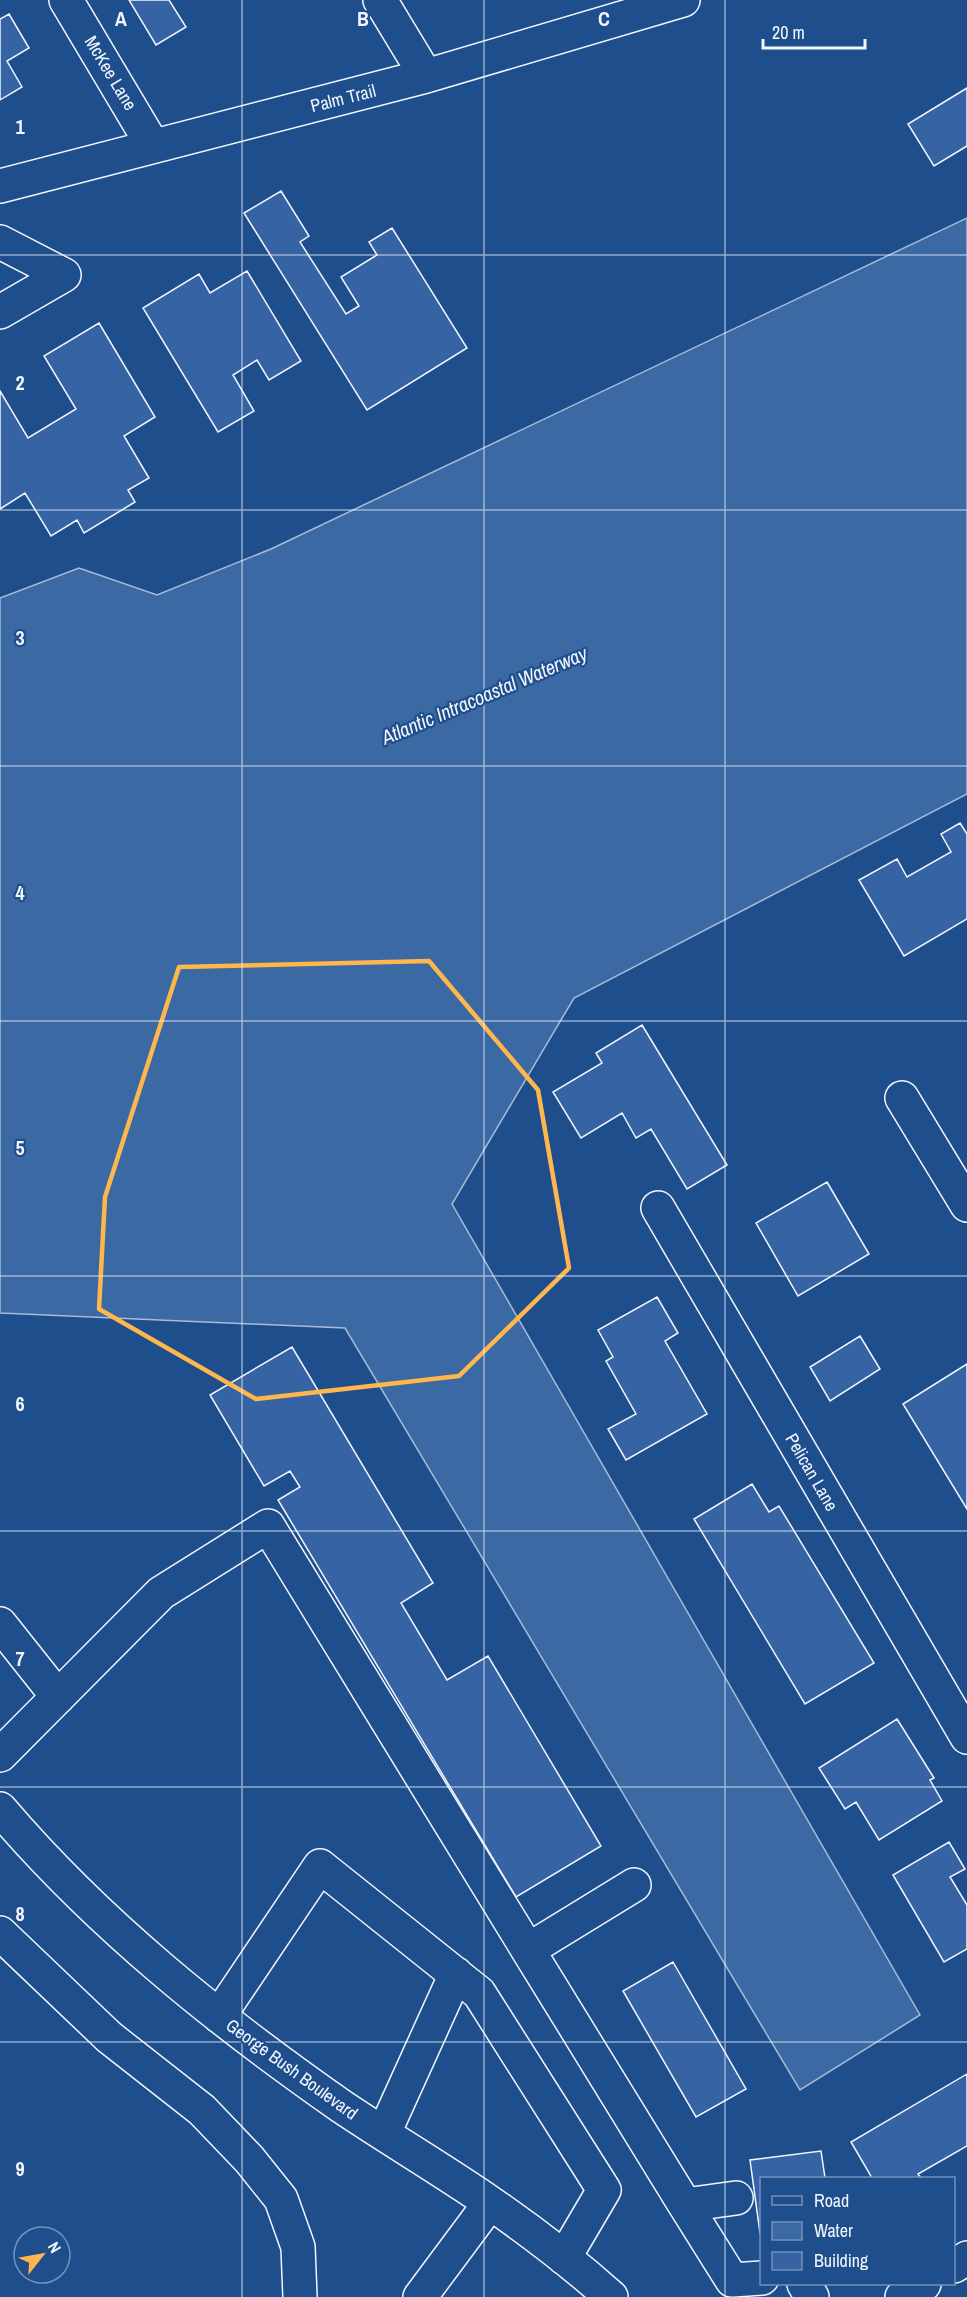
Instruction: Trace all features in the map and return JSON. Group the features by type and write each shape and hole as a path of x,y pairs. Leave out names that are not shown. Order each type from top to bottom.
{"street":[{"name":"McKee Lane","path":"66,0 153,146"},
{"path":"380,0 426,76"},
{"name":"Palm Trail","path":"0,186 426,76 669,2"},
{"path":"0,242 64,275 0,312"},
{"path":"902,1098 967,1205"},
{"name":"Pelican Lane","path":"658,1208 967,1737"},
{"path":"0,1755 161,1593 268,1526 732,2280 760,2278"},
{"path":"0,1624 58,1697"},
{"name":"George Bush Boulevard","path":"0,1809 87,1899 155,1964 247,2039 490,2203 564,2258 611,2297"},
{"path":"219,2016 320,1866 479,1993 604,2190 564,2258"},
{"path":"528,1950 634,1885"},
{"path":"0,1933 109,2037 202,2110 249,2159 280,2199 298,2247 300,2297"},
{"path":"384,2133 456,1974"},
{"path":"685,2205 736,2198"},
{"path":"420,2297 490,2203"},
{"path":"902,2297 921,2285"}],"highlighted area":[{"path":"429,961 538,1090 569,1268 459,1376 256,1399 99,1309 105,1197 179,967"}],"water":[{"name":"Atlantic Intracoastal Waterway","path":"967,218 967,794 574,998 452,1204 920,2015 800,2090 345,1328 0,1313 0,598 79,568 157,595 271,549"}],"building":[{"path":"129,0 169,0 186,27 156,45"},
{"path":"9,14 29,48 7,61 22,87 0,100 0,19"},
{"path":"967,88 967,146 934,166 908,124"},
{"path":"281,191 309,236 300,242 346,314 359,306 341,277 377,255 369,242 392,228 467,348 367,410 244,213"},
{"path":"247,271 301,361 269,380 257,360 233,375 254,411 218,432 143,308 199,274 210,293"},
{"path":"99,323 155,417 124,436 149,478 128,490 135,502 84,533 77,520 51,536 25,493 0,509 0,391 28,438 76,409 44,356"},
{"path":"960,823 967,834 967,919 904,956 859,880 897,859 907,877 951,852 941,834"},
{"path":"642,1025 727,1165 687,1189 651,1129 636,1138 622,1113 581,1138 553,1092 602,1063 596,1053"},
{"path":"827,1182 869,1254 798,1296 756,1223"},
{"path":"657,1297 678,1333 665,1341 707,1414 626,1460 608,1429 636,1414 606,1361 613,1357 598,1330"},
{"path":"860,1336 880,1369 830,1401 810,1367"},
{"path":"292,1347 433,1583 401,1603 447,1680 488,1656 601,1846 516,1897 278,1500 300,1487 290,1471 264,1486 210,1395"},
{"path":"967,1364 967,1509 903,1404"},
{"path":"752,1484 769,1512 779,1506 874,1663 805,1704 694,1519"},
{"path":"897,1719 934,1778 930,1780 942,1801 879,1840 856,1802 845,1809 819,1768"},
{"path":"949,1842 965,1869 950,1877 967,1905 967,1949 944,1962 893,1875"},
{"path":"673,1962 746,2089 696,2117 623,1991"},
{"path":"967,2074 967,2146 918,2174 920,2177 871,2177 851,2142"},
{"path":"821,2151 825,2177 760,2177 760,2233 750,2160"}]}
